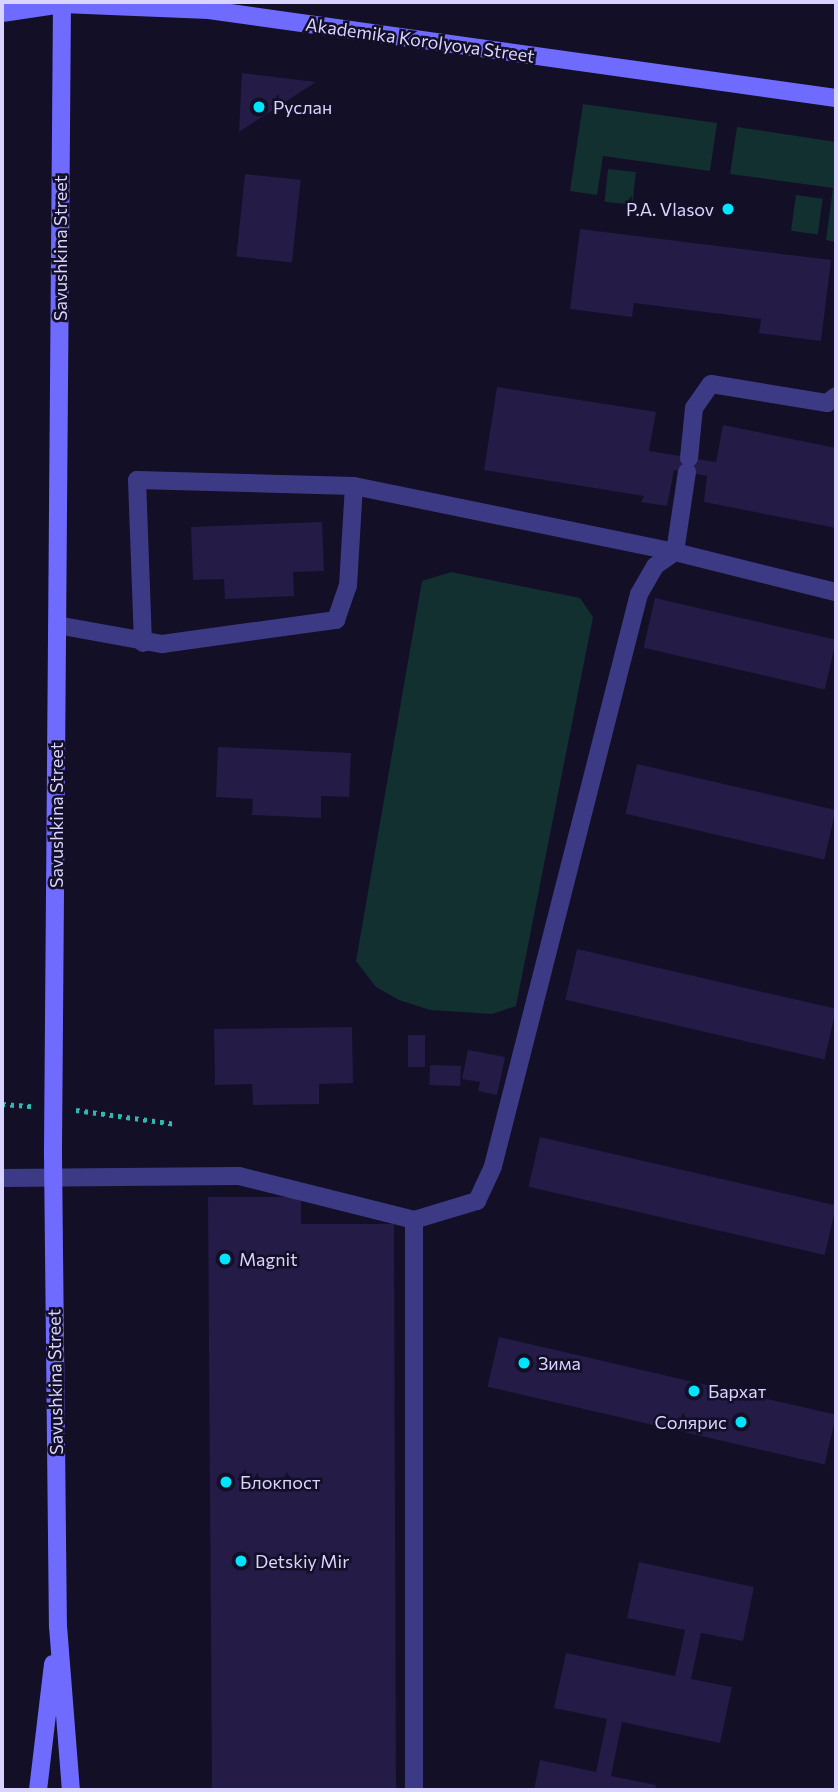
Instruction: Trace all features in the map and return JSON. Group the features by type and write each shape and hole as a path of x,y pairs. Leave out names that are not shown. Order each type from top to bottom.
{"main road":[{"name":"Akademika Korolyova Street","path":"2,13 62,3 209,10 836,98"},
{"name":"Savushkina Street","path":"58,1626 54,1107 62,3"},
{"path":"38,1790 58,1626"},
{"path":"58,1626 71,1790"}],"lane":[{"path":"2,1178 239,1176 414,1220 477,1201 494,1166 639,594 656,566 676,552 694,408 711,384 827,403 836,396"},
{"path":"143,643 137,480 354,486 676,552 836,592"},
{"path":"57,625 143,643 336,620 348,586 354,486"},
{"path":"414,1220 414,1790"}],"path":[{"path":"2,1104 54,1107 176,1124"}],"green space":[{"path":"583,104 717,123 710,171 603,156 597,195 570,191"},
{"path":"737,127 836,142 836,242 826,240 833,188 730,174"},
{"path":"608,169 636,172 632,205 605,202"},
{"path":"796,195 823,199 818,234 791,231"},
{"path":"451,572 580,598 593,617 516,1006 492,1014 430,1010 399,1000 376,987 356,961 422,581"}],"building":[{"name":"Руслан","path":"242,73 316,82 239,132"},
{"path":"245,174 301,180 292,262 236,257"},
{"path":"580,229 831,260 821,341 759,333 761,319 634,303 632,317 570,309"},
{"path":"497,387 656,412 649,451 716,462 723,425 836,448 836,528 704,502 707,476 687,472 674,470 667,506 641,502 644,496 484,470"},
{"path":"322,522 324,571 293,572 294,596 225,599 224,579 193,580 191,527"},
{"path":"655,598 836,640 825,690 644,648"},
{"path":"218,747 351,753 349,797 321,796 321,818 252,815 253,799 216,797"},
{"path":"637,764 836,810 824,860 626,814"},
{"path":"577,949 836,1009 824,1060 565,1000"},
{"path":"352,1027 353,1083 319,1084 319,1104 253,1105 252,1084 215,1085 214,1029"},
{"path":"408,1035 425,1035 425,1067 408,1067"},
{"path":"468,1050 505,1057 497,1095 478,1091 480,1082 462,1079"},
{"path":"430,1065 461,1066 460,1086 429,1085"},
{"path":"540,1137 836,1205 825,1255 529,1187"},
{"path":"208,1197 301,1197 301,1224 394,1224 396,1790 212,1790"},
{"path":"499,1337 836,1415 825,1465 488,1387"},
{"path":"639,1562 754,1587 743,1641 701,1633 691,1679 732,1687 720,1743 622,1722 611,1776 656,1785 655,1790 534,1790 540,1760 596,1772 607,1719 554,1708 566,1653 675,1676 685,1630 627,1618"}],"place":[{"name":"Руслан","path":"259,107"},
{"name":"P.A. Vlasov","path":"728,209"},
{"name":"Magnit","path":"225,1259"},
{"name":"Зима","path":"524,1363"},
{"name":"Бархат","path":"694,1391"},
{"name":"Солярис","path":"741,1422"},
{"name":"Блокпост","path":"226,1482"},
{"name":"Detskiy Mir","path":"241,1561"}]}
